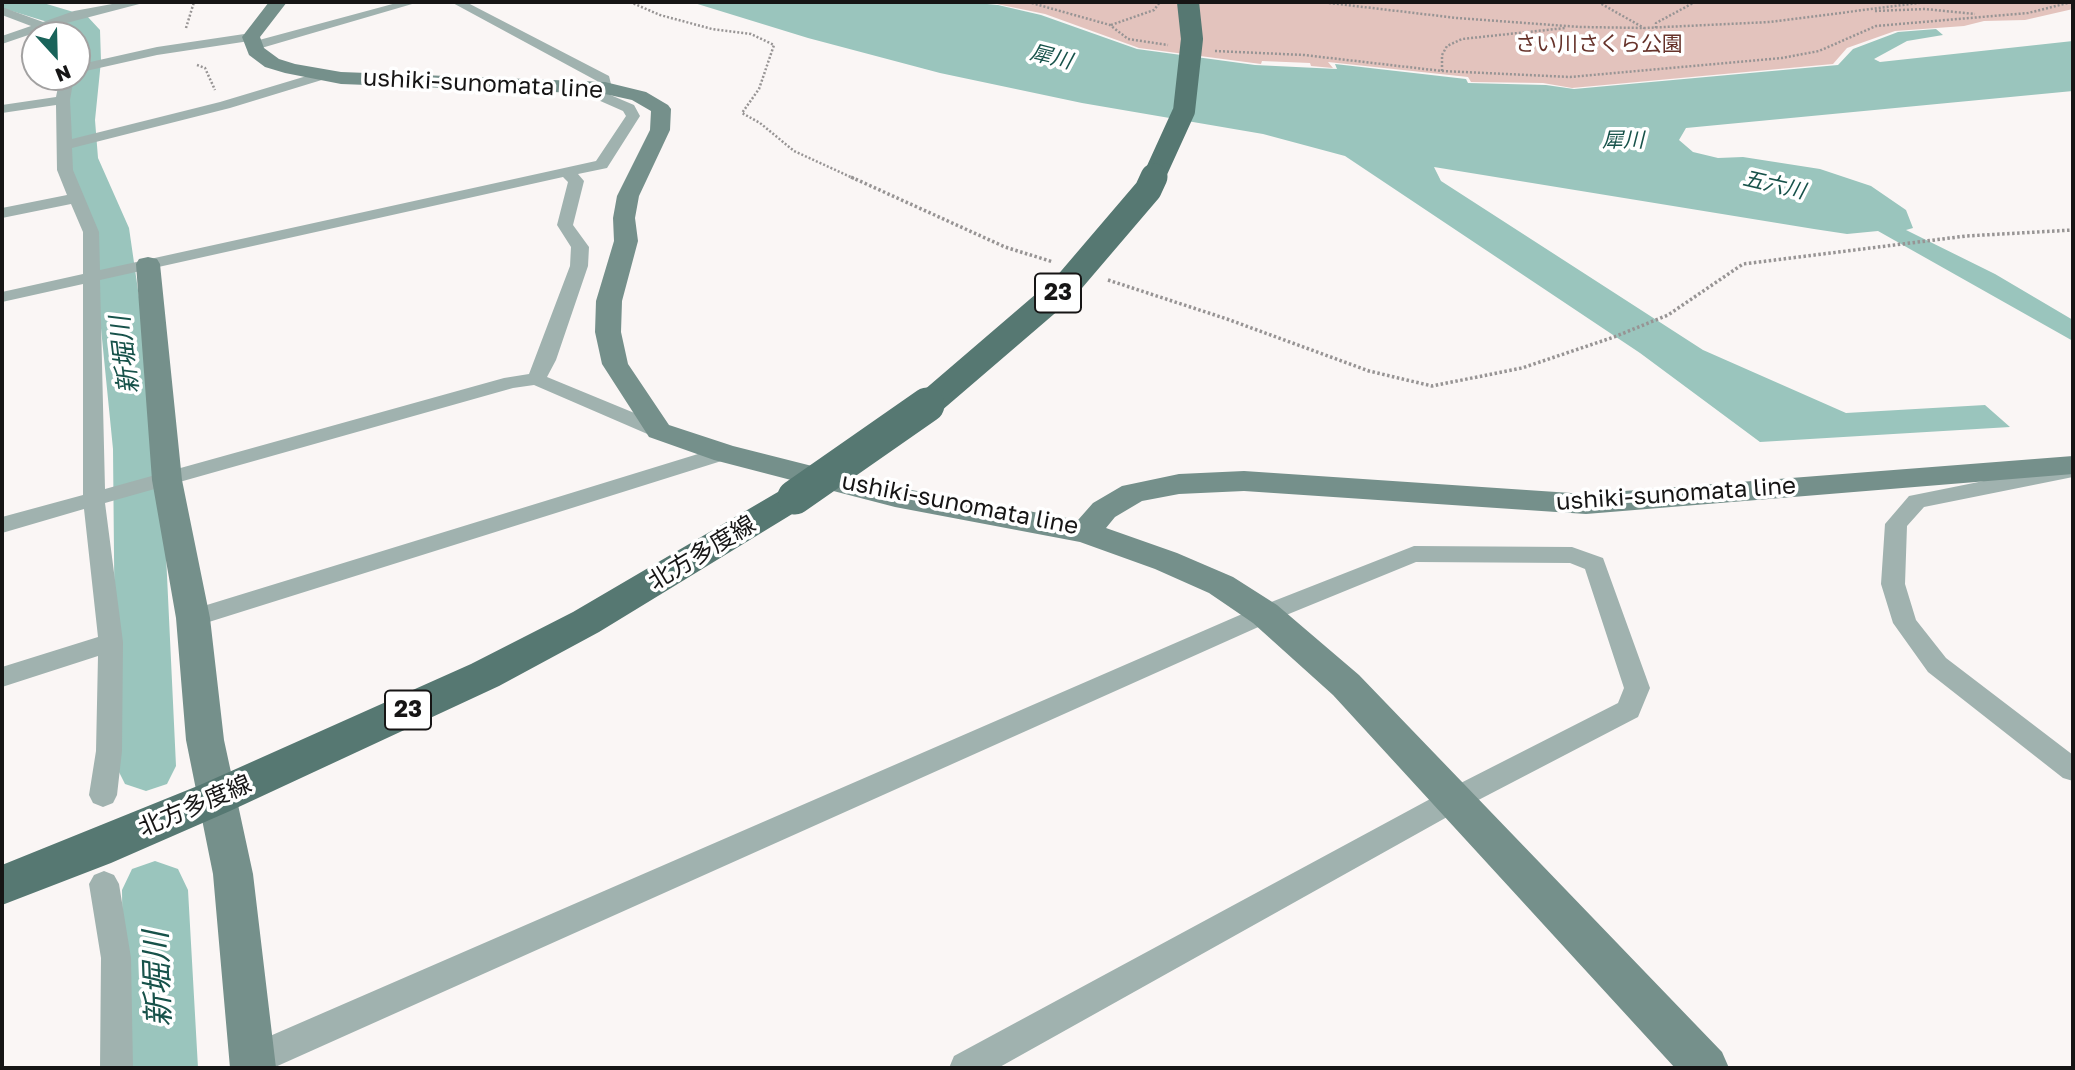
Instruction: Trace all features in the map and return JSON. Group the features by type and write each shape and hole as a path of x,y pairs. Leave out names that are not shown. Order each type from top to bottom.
{"main road":[{"path":"252,41 278,2"},
{"name":"北方多度線","path":"2,885 215,798 507,663 620,603 795,497 933,401 1066,286 1148,190 1184,111 1192,50 1188,2"},
{"name":"ushiki-sunomata line","path":"252,41 272,63 320,76 597,88 639,96 661,109 660,130 628,196 624,218 625,241 609,301 608,332 615,363 659,431 723,453 895,497 1085,533 1104,510 1133,493 1180,484 1244,481 1442,497 1586,504 2073,468"},
{"path":"138,266 159,482 193,618 205,740 233,874 253,1065"},
{"path":"1085,533 1166,561 1210,580 1265,614 1346,685 1706,1068"}],"street":[{"path":"78,14 92,2"},
{"path":"58,21 78,14 141,2"},
{"path":"91,66 180,47 252,41 413,2"},
{"path":"2,297 601,165 633,116 629,108 605,100 594,93 604,79 457,2"},
{"path":"2,11 29,21"},
{"path":"2,40 21,34"},
{"path":"67,146 320,76"},
{"path":"65,91 67,146 65,170 91,232 96,276 102,497 111,642 109,751 103,795"},
{"path":"2,109 63,100"},
{"path":"536,379 546,360 579,266 580,247 565,225 576,181 567,171"},
{"path":"2,213 77,198"},
{"path":"2,525 511,382 536,379 659,431"},
{"path":"193,618 723,453"},
{"path":"2073,468 1917,501 1896,524 1892,584 1905,623 1937,665 2073,770"},
{"path":"253,1065 1265,614 1414,554 1573,555 1595,564 1637,688 1629,710 1455,799 966,1068"},
{"path":"2,677 111,642"},
{"path":"104,884 116,958 117,1068"}],"path":[{"path":"194,2 180,47 188,61 205,68 210,84 225,104"},
{"path":"1028,2 1110,25 1128,39 1178,47"},
{"path":"1110,25 1154,10 1160,2"},
{"path":"1323,2 1416,14 1580,27 1656,28 1770,22 1926,2"},
{"path":"1598,2 1644,28"},
{"path":"1656,28 1656,23 1695,2"},
{"path":"1215,51 1304,55 1442,71 1570,76 1782,58 1819,51 1876,26 2028,13 2072,2"},
{"path":"1864,10 1935,10 1983,15"},
{"path":"1442,71 1442,55 1447,47 1462,39 1580,27"},
{"path":"1614,337 1668,315 1743,264 1966,236 2073,230"}],"green space":[{"name":"さい川さくら公園","path":"987,2 2073,2 2073,9 2025,20 1984,21 1964,26 1895,31 1847,48 1833,64 1572,88 1543,83 1471,82 1468,77 1328,62 1333,68 1311,66 1310,63 1262,61 1261,64 1139,48 1045,14"}],"water":[{"name":"犀川","path":"691,2 965,2 998,5 1041,15 1137,49 1255,65 1337,69 1335,64 1466,79 1468,83 1546,85 1574,89 1838,65 1853,49 1898,32 1936,29 1943,35 1907,41 1874,59 1880,62 2073,41 2073,91 1686,128 1679,140 1693,152 1718,158 1743,157 1820,169 1871,186 1906,210 1913,228 1906,230 1995,274 2073,320 2073,341 1878,231 1847,234 1434,167 1441,181 1703,350 1846,413 1985,405 2010,427 1760,442 1640,353 1345,156 1263,134 1082,103 940,73 808,38"}],"waterway":[{"name":"新堀川","path":"11,2 77,22 86,30 86,61 79,120 81,158 110,228 137,449 146,766"},
{"name":"新堀川","path":"155,890 161,1068"}],"water label":[{"name":"五六川","path":"1774,185"}]}
